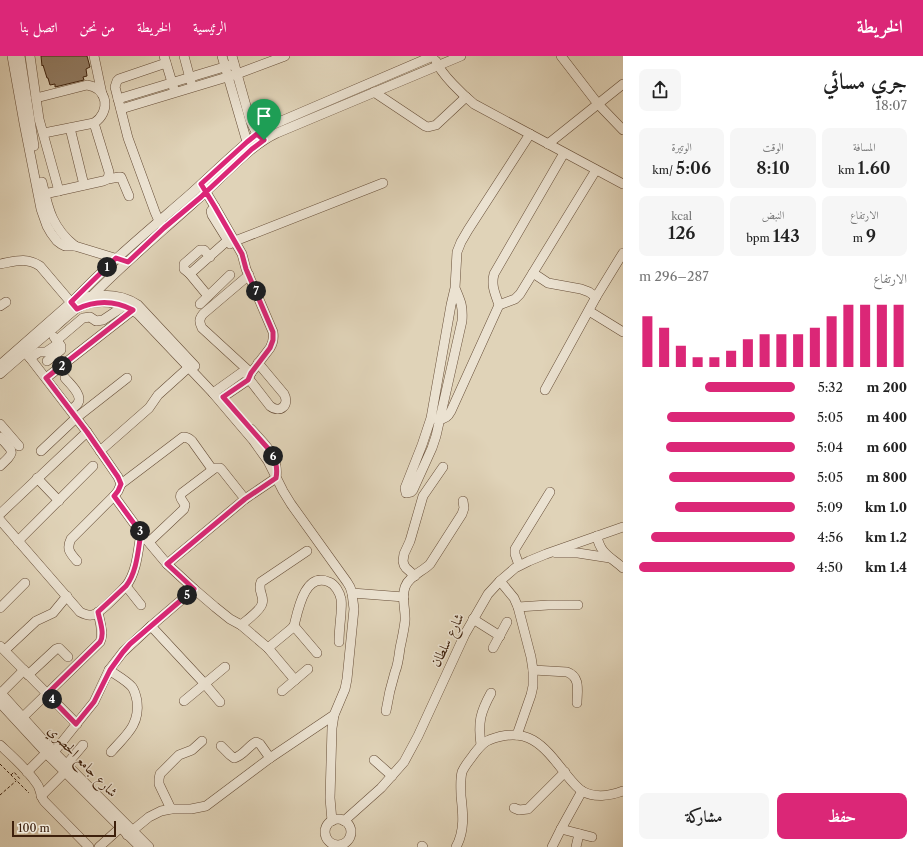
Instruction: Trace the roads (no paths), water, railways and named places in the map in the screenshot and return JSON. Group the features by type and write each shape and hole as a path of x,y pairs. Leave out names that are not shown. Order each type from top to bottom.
{"street":[{"path":"12,56 36,156 42,195 57,227 65,238 75,246 128,262"},
{"path":"20,56 26,116"},
{"path":"30,56 39,119 59,191"},
{"path":"35,56 38,68"},
{"path":"94,56 102,95"},
{"path":"184,56 192,88"},
{"path":"222,56 225,67 232,75"},
{"path":"120,109 192,88 286,56"},
{"path":"0,374 28,355 116,258 165,222 260,137 269,126 433,56 438,66 466,97 484,109 623,184"},
{"path":"260,137 277,133 461,56"},
{"path":"561,56 598,104 623,130"},
{"path":"165,222 128,138 115,84 119,79 165,60 175,93"},
{"path":"118,99 225,67 233,60"},
{"path":"233,60 232,75 242,108 250,145"},
{"path":"548,144 623,84"},
{"path":"36,98 87,86 98,89 105,102 101,117 94,122 44,133"},
{"path":"352,91 356,100"},
{"path":"374,92 421,124 428,127 436,126 466,97"},
{"path":"242,108 260,137"},
{"path":"94,122 109,172 108,179"},
{"path":"70,128 84,186"},
{"path":"455,288 461,303 462,321 435,419 422,445 405,488 406,493 411,492 432,448 435,419 451,305 455,288 457,252 461,242 530,134"},
{"path":"435,419 448,416 452,411 499,305 493,288 494,274 564,153"},
{"path":"499,305 515,299 520,294 596,170"},
{"path":"42,195 121,177 129,196"},
{"path":"208,296 189,273 231,241 383,183"},
{"path":"201,190 215,207 211,211 212,215 231,241 247,272 274,336 270,348 258,363 247,381 223,397"},
{"path":"92,296 128,262 165,222"},
{"path":"545,390 596,297 623,253"},
{"path":"0,264 19,260 34,262 40,266 74,304 108,302 128,308 138,314 188,367 223,397 272,453 276,463 276,478 245,499 167,564"},
{"path":"247,272 203,314 200,324 202,328 250,376 270,406 278,410 285,406 286,398 258,363"},
{"path":"533,273 548,283 581,289 596,297"},
{"path":"200,304 230,275"},
{"path":"1,362 74,304 92,296 119,296 138,304 215,391 253,440 268,461 291,504 347,582 352,593 354,609 347,679 345,689 334,715 332,728 330,798 332,821"},
{"path":"28,355 38,352 46,352 83,318 86,317 96,320 103,320 128,308"},
{"path":"46,378 128,308"},
{"path":"589,311 623,332"},
{"path":"47,361 61,350 61,346 50,331"},
{"path":"28,355 87,432 118,477 121,484"},
{"path":"100,451 150,408 156,397 188,367"},
{"path":"215,391 241,373 250,376"},
{"path":"65,378 80,397 78,404 71,410"},
{"path":"41,451 76,418 127,378"},
{"path":"0,424 20,446"},
{"path":"0,514 87,432"},
{"path":"0,437 12,452 0,466"},
{"path":"77,561 69,550 68,545 71,539 114,496 121,484 183,437 190,438 212,469"},
{"path":"18,541 93,466"},
{"path":"415,576 406,568 403,561 404,554 410,541 423,496 443,467"},
{"path":"148,542 184,509 185,505 181,498 181,494 212,469 220,468 245,499"},
{"path":"37,478 59,501"},
{"path":"519,565 515,554 515,549 550,492"},
{"path":"114,496 148,542 167,564 194,589 268,648 295,680"},
{"path":"386,711 396,671 404,625 405,588 408,582 426,569 430,564 462,514 464,508 463,501"},
{"path":"0,520 80,612 86,615 93,615 98,612 126,586 134,571 141,533"},
{"name":"شارع سلطان","path":"344,821 381,788 404,762 416,741 473,619 488,594 500,581 519,565 623,527"},
{"path":"597,536 598,543 605,554 623,568"},
{"path":"241,625 262,606 263,600 260,588 261,582 307,551"},
{"path":"546,554 578,553 610,558"},
{"path":"268,648 289,632 294,626 305,590 316,581 322,580 330,582 337,589 341,600 339,642"},
{"path":"500,581 514,598 518,607 533,670 533,686 531,695 517,735"},
{"path":"0,608 25,583"},
{"path":"126,586 141,605"},
{"path":"27,772 50,754 94,702 116,659 126,648 194,589"},
{"path":"352,593 404,597"},
{"path":"67,596 53,613 36,621 2,648 76,724"},
{"path":"518,607 548,605 578,606"},
{"path":"23,717 100,642 102,634 98,612"},
{"path":"473,619 500,636"},
{"path":"493,648 507,622"},
{"path":"151,626 220,702"},
{"path":"294,626 317,653"},
{"path":"0,692 56,648 59,648 68,656"},
{"path":"184,701 225,667"},
{"path":"282,691 308,669"},
{"path":"110,670 131,686 135,693 138,710 136,720 131,729 111,752"},
{"path":"533,670 567,672 572,674 577,679 578,684 577,703"},
{"name":"شارع جامع الحصري","path":"0,692 23,717 50,754"},
{"path":"481,745 479,726 481,714 491,694"},
{"name":"شارع جامع الحصري","path":"0,703 130,833 140,847"},
{"path":"130,833 156,813 171,809 206,806 270,758 334,715"},
{"path":"456,847 459,842 462,828 462,773 468,762 481,745 495,738 517,735 527,737 539,744 582,791 599,796 611,795 623,791"},
{"path":"171,809 159,784 160,774 179,755 192,750 202,741"},
{"path":"221,746 234,758 239,756 256,742 260,744 270,758"},
{"path":"0,745 37,784 41,796 46,804 89,847"},
{"path":"41,796 66,768 83,745"},
{"path":"374,760 392,776"},
{"name":"شارع جامع الحصري","path":"66,768 120,828 130,833 149,847"},
{"path":"514,808 519,810 528,809 565,772"},
{"path":"552,847 582,791"},
{"path":"332,821 344,821 350,828 350,837 343,844 335,845 328,840 325,831 329,823 332,821"},
{"path":"99,847 120,828"},
{"path":"561,829 592,837"},
{"path":"576,847 579,834"}]}
